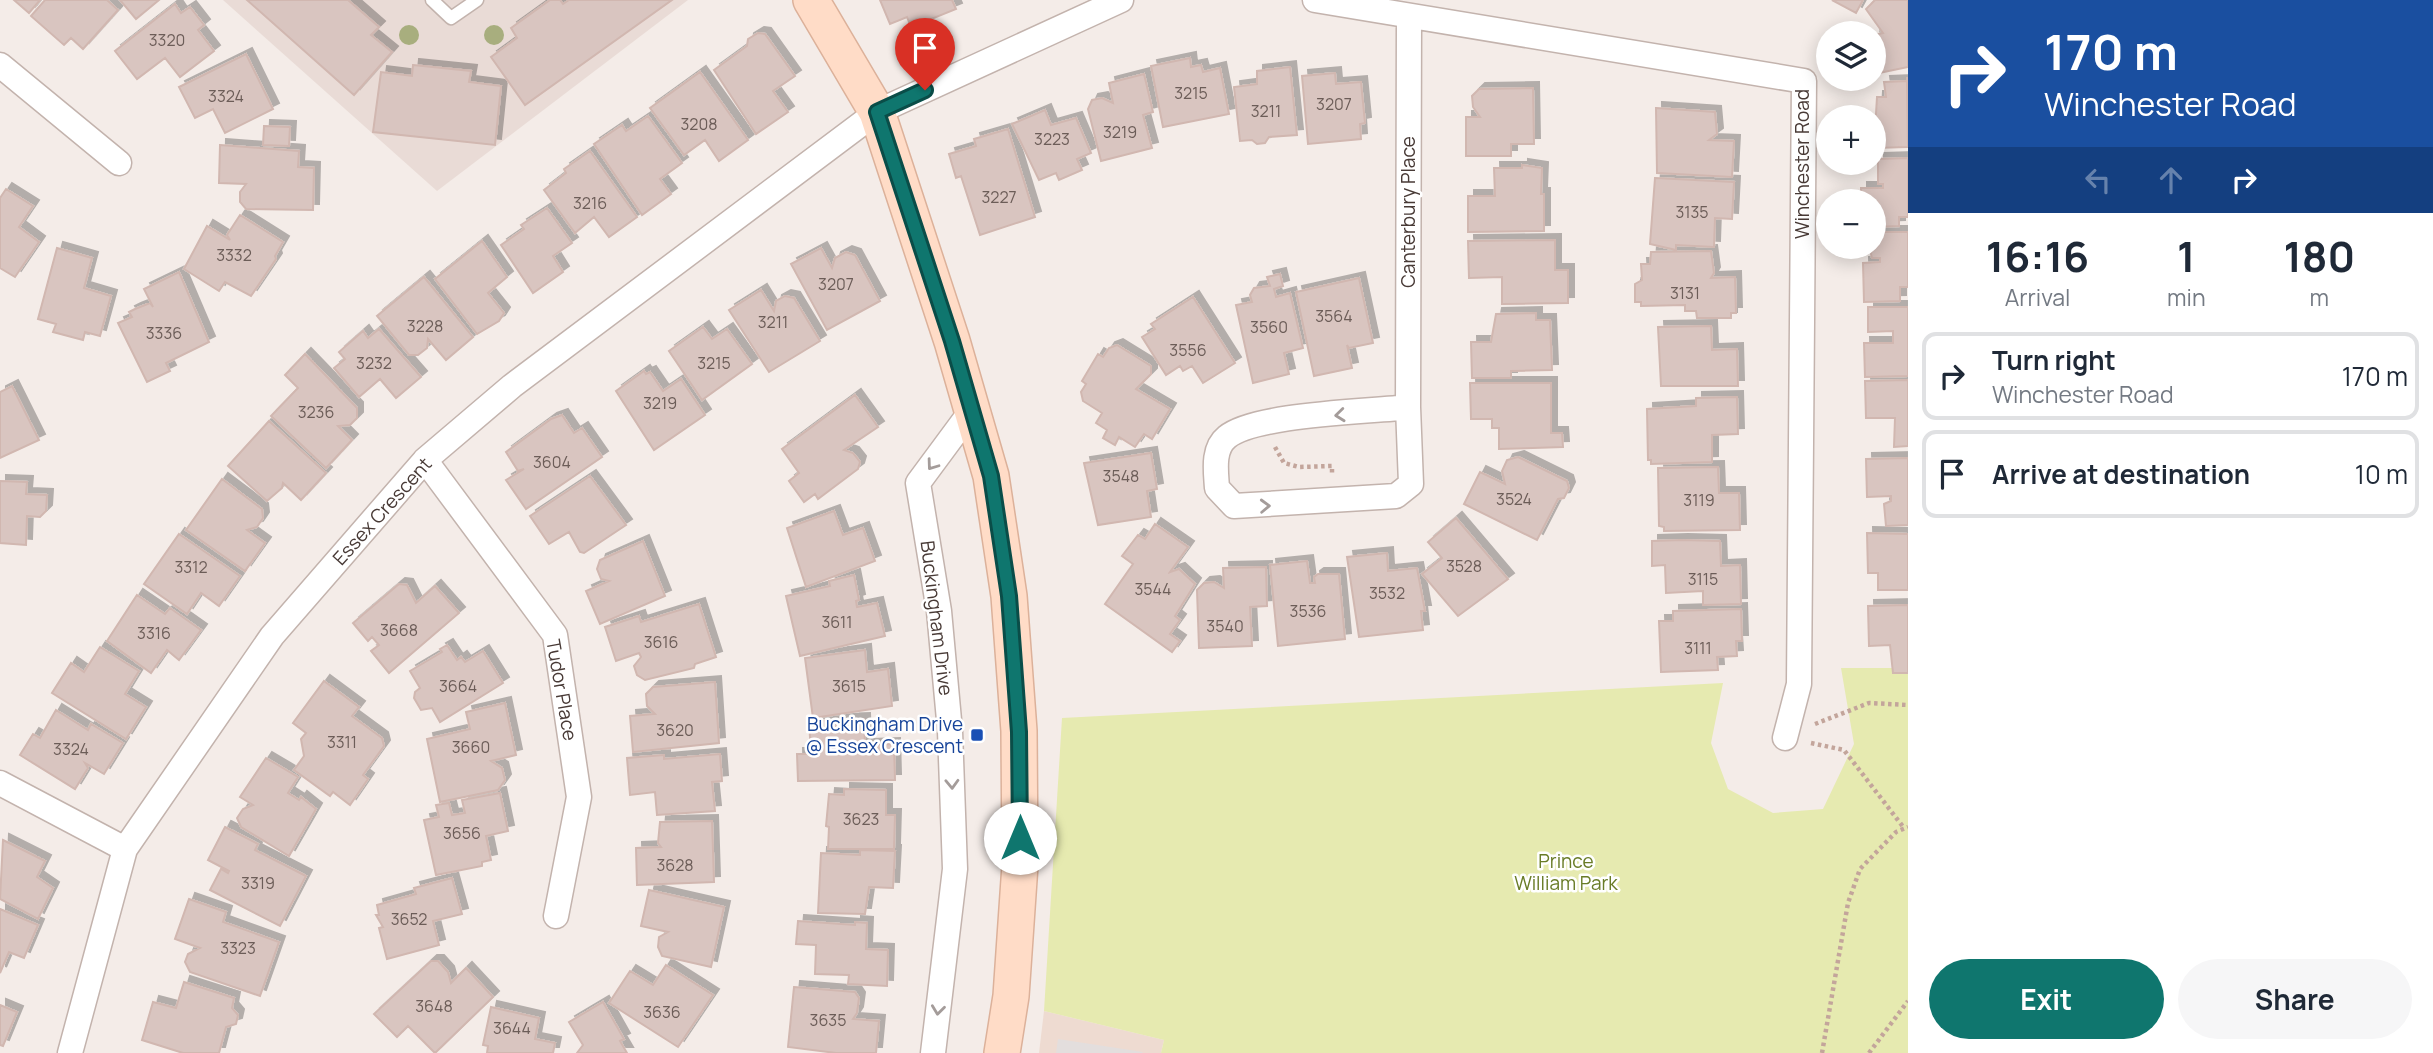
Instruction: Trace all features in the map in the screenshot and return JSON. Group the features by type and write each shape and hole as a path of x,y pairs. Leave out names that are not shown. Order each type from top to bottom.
{"street":[{"path":"811,0 877,112 991,476 1007,582 1019,732 1020,865 1011,996 1002,1053"},
{"path":"877,112 1121,0"},
{"name":"Winchester Road","path":"1315,0 1804,81 1799,684 1784,738"},
{"name":"Canterbury Place","path":"1408,407 1248,425 1224,438 1215,460 1217,488 1234,506 1396,496 1411,484 1408,407 1409,17"},
{"path":"0,65 119,163"},
{"name":"Essex Crescent","path":"70,1053 125,849 272,636 425,460 512,386 877,112"},
{"name":"Buckingham Drive","path":"933,1053 955,869 950,731 939,611 918,482 972,410"},
{"name":"Tudor Place","path":"425,460 555,635 579,797 556,916"},
{"path":"0,783 125,849"}],"lane":[{"path":"432,0 451,18 477,0"}],"path":[{"path":"1272,422 1275,451 1284,463 1300,467 1332,466 1334,500"},
{"path":"1784,738 1844,711 1869,704 1908,705"},
{"path":"1784,738 1844,750 1906,827 1878,848 1860,869 1848,903 1837,979 1822,1053"},
{"path":"1869,1053 1908,1001"}],"shaded area":[{"path":"223,0 688,0 437,191"},
{"path":"1044,1011 1164,1040 1161,1053 1039,1053"},
{"path":"1058,1039 1143,1052 1056,1053"}],"green space":[{"name":"Prince William Park","path":"1841,668 1908,668 1908,1053 1161,1053 1164,1040 1044,1011 1062,718 1723,683 1711,743 1728,789 1773,813 1823,809 1854,744"}],"building":[{"path":"14,0 40,0 29,13"},
{"path":"45,0 107,0 118,10 83,49 71,38 64,45 31,16"},
{"path":"120,0 159,0 136,19"},
{"path":"247,0 348,0 379,27 371,35 392,52 354,95"},
{"path":"550,0 560,0 563,4 569,0 672,0 525,105 491,57 517,38 511,28"},
{"path":"880,0 952,0 956,9 919,24 917,19 909,22 907,17 890,24"},
{"path":"1832,0 1863,0 1856,13"},
{"path":"1875,0 1908,0 1908,67 1886,72 1886,21 1874,21 1866,9"},
{"path":"175,4 181,13 190,7 204,25 198,30 214,51 180,77 165,58 137,79 115,51"},
{"path":"758,33 765,34 795,76 773,91 788,112 756,134 714,70 747,46 748,39"},
{"path":"246,54 273,109 225,133 213,109 195,118 179,87"},
{"path":"1190,58 1191,67 1201,65 1203,72 1220,68 1229,114 1163,127 1151,66"},
{"path":"413,65 471,71 469,82 501,86 495,145 373,132 381,72 412,76"},
{"path":"1290,67 1297,135 1269,137 1265,143 1257,144 1252,140 1240,141 1234,87 1257,84 1257,71"},
{"path":"700,72 748,140 719,161 705,140 684,155 650,108"},
{"path":"1335,73 1336,84 1361,82 1365,123 1360,124 1361,139 1308,144 1302,76"},
{"path":"1144,74 1153,112 1143,115 1152,148 1101,161 1088,109 1092,100 1102,98 1113,103 1109,83"},
{"path":"1907,77 1908,147 1886,148 1886,105 1877,105 1877,97 1886,97 1886,82 1907,81"},
{"path":"1533,88 1534,144 1511,144 1511,156 1466,156 1466,117 1480,117 1473,107 1472,96 1479,89"},
{"path":"1656,108 1715,112 1717,134 1709,140 1734,141 1732,177 1657,173"},
{"path":"1045,110 1051,125 1076,118 1091,153 1077,159 1082,170 1059,180 1056,173 1039,180 1012,124"},
{"path":"648,116 682,163 660,179 671,194 642,215 594,144 622,125 626,131"},
{"path":"264,126 290,127 289,146 263,145"},
{"path":"1008,129 1035,217 980,235 961,176 956,178 949,154 976,146 974,139"},
{"path":"220,145 299,151 298,167 314,168 313,210 246,209 240,202 240,192 246,184 219,183"},
{"path":"590,151 637,217 609,237 594,217 575,233 544,190 566,173 564,169"},
{"path":"1908,158 1908,217 1899,217 1899,226 1886,227 1886,189 1861,189 1883,188 1883,184 1878,184 1878,175 1886,175 1886,159"},
{"path":"1522,165 1542,168 1544,231 1468,232 1468,196 1495,196 1494,168 1522,168"},
{"path":"1655,178 1734,182 1732,219 1715,218 1714,247 1676,245 1676,250 1650,244"},
{"path":"6,189 33,206 19,227 39,242 15,277 0,268 0,198"},
{"path":"547,208 572,243 553,256 563,272 533,293 501,245 524,229 521,225"},
{"path":"240,215 283,242 276,259 251,296 225,282 219,291 184,269 207,226 230,240 227,235"},
{"path":"1886,232 1908,232 1908,287 1900,287 1900,301 1864,302 1863,263 1880,262 1880,259 1886,259"},
{"path":"1555,240 1555,270 1568,270 1568,303 1502,304 1502,277 1469,278 1468,241"},
{"path":"482,241 507,277 488,293 504,313 499,321 477,334 435,279"},
{"path":"57,248 92,258 84,288 111,296 100,336 85,332 83,340 53,332 56,324 38,319"},
{"path":"821,248 832,268 835,258 846,252 855,255 880,301 827,330 791,264"},
{"path":"1711,251 1714,273 1711,278 1735,277 1736,313 1731,313 1731,318 1697,318 1696,311 1685,311 1685,305 1641,306 1641,302 1635,302 1635,284 1642,280 1641,264 1650,264 1651,252"},
{"path":"179,272 209,342 166,363 170,371 147,382 118,323 132,317 129,312 135,309 150,303 153,307 144,289"},
{"path":"1280,274 1283,286 1274,289 1276,297 1290,293 1303,348 1284,353 1289,374 1253,383 1236,305 1252,302 1250,295 1254,288 1270,286 1267,277"},
{"path":"424,277 473,337 446,360 428,339 427,348 418,355 409,355 377,316"},
{"path":"1359,278 1373,343 1349,348 1347,345 1352,368 1314,376 1296,292"},
{"path":"761,290 774,311 776,301 785,296 794,298 820,341 769,372 729,310"},
{"path":"1193,297 1235,363 1203,383 1192,366 1183,371 1180,366 1166,375 1142,337 1155,329 1151,324"},
{"path":"1868,307 1908,307 1908,376 1865,377 1864,343 1893,343 1893,331 1868,332"},
{"path":"1536,313 1536,320 1550,320 1552,370 1511,371 1511,378 1472,378 1471,342 1491,342 1496,314"},
{"path":"1711,326 1712,350 1737,349 1738,386 1661,386 1658,327"},
{"path":"703,327 712,339 727,329 752,364 702,400 669,351"},
{"path":"379,329 421,377 396,398 380,379 359,397 334,368 345,359 339,352 363,331 368,338"},
{"path":"1117,345 1151,366 1151,374 1136,389 1170,409 1152,439 1144,434 1135,447 1119,437 1115,445 1103,438 1107,430 1096,423 1102,413 1083,401 1081,392 1086,384 1082,381 1098,354 1103,357 1109,348"},
{"path":"305,354 357,408 357,418 350,425 338,426 352,440 326,468 271,416 298,388 285,375"},
{"path":"644,371 646,374 650,372 663,391 681,379 705,415 654,450 616,391"},
{"path":"1908,380 1908,446 1894,447 1895,418 1866,418 1865,381"},
{"path":"1470,383 1551,383 1551,433 1562,433 1563,447 1499,449 1499,428 1492,428 1492,419 1471,419"},
{"path":"12,386 39,440 0,458 0,392"},
{"path":"855,395 878,427 844,450 853,453 860,462 858,469 818,499 815,494 804,502 789,481 799,473 782,449"},
{"path":"1737,397 1738,434 1712,435 1712,462 1651,464 1651,460 1648,460 1647,409 1696,406 1696,398"},
{"path":"562,415 574,433 582,428 602,457 526,509 506,480 524,469 518,471 506,452 551,419"},
{"path":"269,421 326,473 301,500 283,483 282,488 267,501 228,466"},
{"path":"1151,453 1157,489 1147,491 1151,517 1098,525 1084,463"},
{"path":"1518,457 1567,481 1569,488 1564,498 1558,499 1537,540 1464,504 1480,472 1505,484 1502,471 1507,460"},
{"path":"1908,458 1908,525 1886,526 1884,504 1891,501 1891,496 1867,497 1866,459"},
{"path":"1718,467 1719,493 1739,493 1740,530 1664,531 1664,527 1659,526 1658,468"},
{"path":"590,476 626,525 584,553 580,552 569,532 549,544 530,516"},
{"path":"222,479 262,509 263,518 257,527 247,530 265,543 245,571 186,530"},
{"path":"0,481 27,482 26,494 47,495 46,511 40,517 27,516 26,545 0,543"},
{"path":"834,511 843,535 863,528 875,561 806,587 787,528"},
{"path":"1456,518 1508,579 1458,616 1422,574 1442,558 1428,542"},
{"path":"1155,524 1188,547 1170,572 1179,569 1195,584 1175,616 1180,620 1170,634 1180,641 1172,652 1105,604 1133,564 1122,556 1138,535 1145,539"},
{"path":"1867,533 1908,534 1908,590 1878,590 1878,573 1868,573"},
{"path":"179,534 240,576 219,606 201,593 187,614 144,584"},
{"path":"643,541 665,596 600,624 586,591 609,581 601,579 597,569 600,560"},
{"path":"1652,541 1720,541 1721,566 1740,565 1741,604 1703,605 1703,591 1666,593 1665,565 1652,566"},
{"path":"1387,553 1388,571 1417,568 1425,611 1421,611 1423,630 1359,637 1347,557"},
{"path":"1307,561 1310,583 1315,583 1314,577 1318,574 1339,574 1345,639 1278,646 1270,565"},
{"path":"1266,567 1267,606 1250,607 1252,646 1199,648 1197,590 1204,583 1214,582 1224,588 1223,568"},
{"path":"854,575 859,600 856,601 857,607 877,603 885,636 800,656 786,596 830,586 829,581"},
{"path":"399,584 407,585 416,603 435,586 459,613 389,673 371,651 379,645 372,637 368,641 353,623"},
{"path":"137,595 165,614 170,608 201,630 179,660 167,650 151,673 107,641"},
{"path":"699,604 716,657 695,664 694,668 645,680 637,675 634,666 641,657 639,653 616,661 605,627 639,616 641,622"},
{"path":"1908,605 1908,673 1893,673 1890,645 1869,646 1868,606"},
{"path":"1741,609 1742,641 1736,641 1737,656 1717,657 1718,670 1661,672 1659,621 1673,621 1673,611"},
{"path":"447,645 457,660 461,657 465,662 483,651 503,683 440,722 432,708 421,710 414,698 415,692 420,688 410,671 442,652 440,649"},
{"path":"100,647 139,671 125,694 146,707 126,739 52,693 71,663 84,672"},
{"path":"865,650 867,672 888,669 892,706 813,718 805,658"},
{"path":"324,681 359,707 352,716 382,738 384,746 363,775 368,779 350,805 333,792 330,796 294,770 304,756 301,739 306,733 293,723"},
{"path":"715,682 719,743 633,752 630,716 655,714 647,706 646,694 653,687"},
{"path":"505,703 516,755 491,761 502,768 505,780 498,790 440,802 427,739 470,729 466,712"},
{"path":"56,710 88,730 91,724 123,743 104,774 85,763 88,768 75,789 20,755 33,734 40,738"},
{"path":"864,719 865,745 894,744 895,780 798,781 797,754 811,754 809,721"},
{"path":"720,754 722,781 712,782 715,811 657,815 655,792 630,795 627,758 664,755 664,759"},
{"path":"266,758 298,777 288,793 299,800 301,797 316,809 289,856 241,827 237,818 243,809 253,805 240,797"},
{"path":"844,789 886,790 886,815 895,815 894,849 828,849 829,827 826,826 829,794 844,795"},
{"path":"500,793 508,831 486,836 491,860 482,862 482,866 436,875 424,820 439,817 436,805 449,803 452,815 465,813 462,800"},
{"path":"712,821 714,882 637,885 636,848 661,847 658,843 660,822"},
{"path":"225,827 258,844 255,850 306,876 280,926 210,890 221,869 228,873 229,871 208,860"},
{"path":"3,840 45,861 37,877 53,888 38,919 0,899"},
{"path":"860,850 895,851 893,888 869,887 865,914 818,913 821,853 860,855"},
{"path":"452,878 462,914 433,921 439,945 387,959 379,928 383,927 376,915 379,915 377,905 416,894 414,888"},
{"path":"649,890 724,907 711,967 662,956 658,947 659,937 668,932 641,926"},
{"path":"189,899 226,912 223,922 279,942 260,996 190,972 185,962 188,954 200,948 175,939"},
{"path":"0,909 38,925 24,958 9,952 0,973"},
{"path":"798,921 855,925 855,922 867,923 866,949 888,950 887,986 848,984 849,975 815,974 816,945 796,944"},
{"path":"431,961 438,961 448,972 451,983 466,968 493,997 435,1053 408,1026 397,1037 374,1014"},
{"path":"666,965 713,995 678,1047 609,1003 630,971 653,985"},
{"path":"184,982 234,998 232,1008 238,1015 236,1024 226,1027 219,1053 183,1053 142,1040 153,1002 176,1008"},
{"path":"794,987 855,992 859,998 857,1013 853,1019 879,1021 876,1053 836,1053 788,1047"},
{"path":"603,1002 624,1039 620,1041 627,1053 577,1053 583,1045 569,1022"},
{"path":"0,1005 17,1012 3,1046 0,1045"},
{"path":"491,1007 539,1018 535,1039 555,1043 553,1053 487,1053 488,1046 483,1045"}],"place":[{"name":"Buckingham Drive @ Essex Crescent","path":"977,735"}],"route":[{"path":"925,90 877,112 952,341 991,476 1009,596 1019,732 1020,838"}]}
